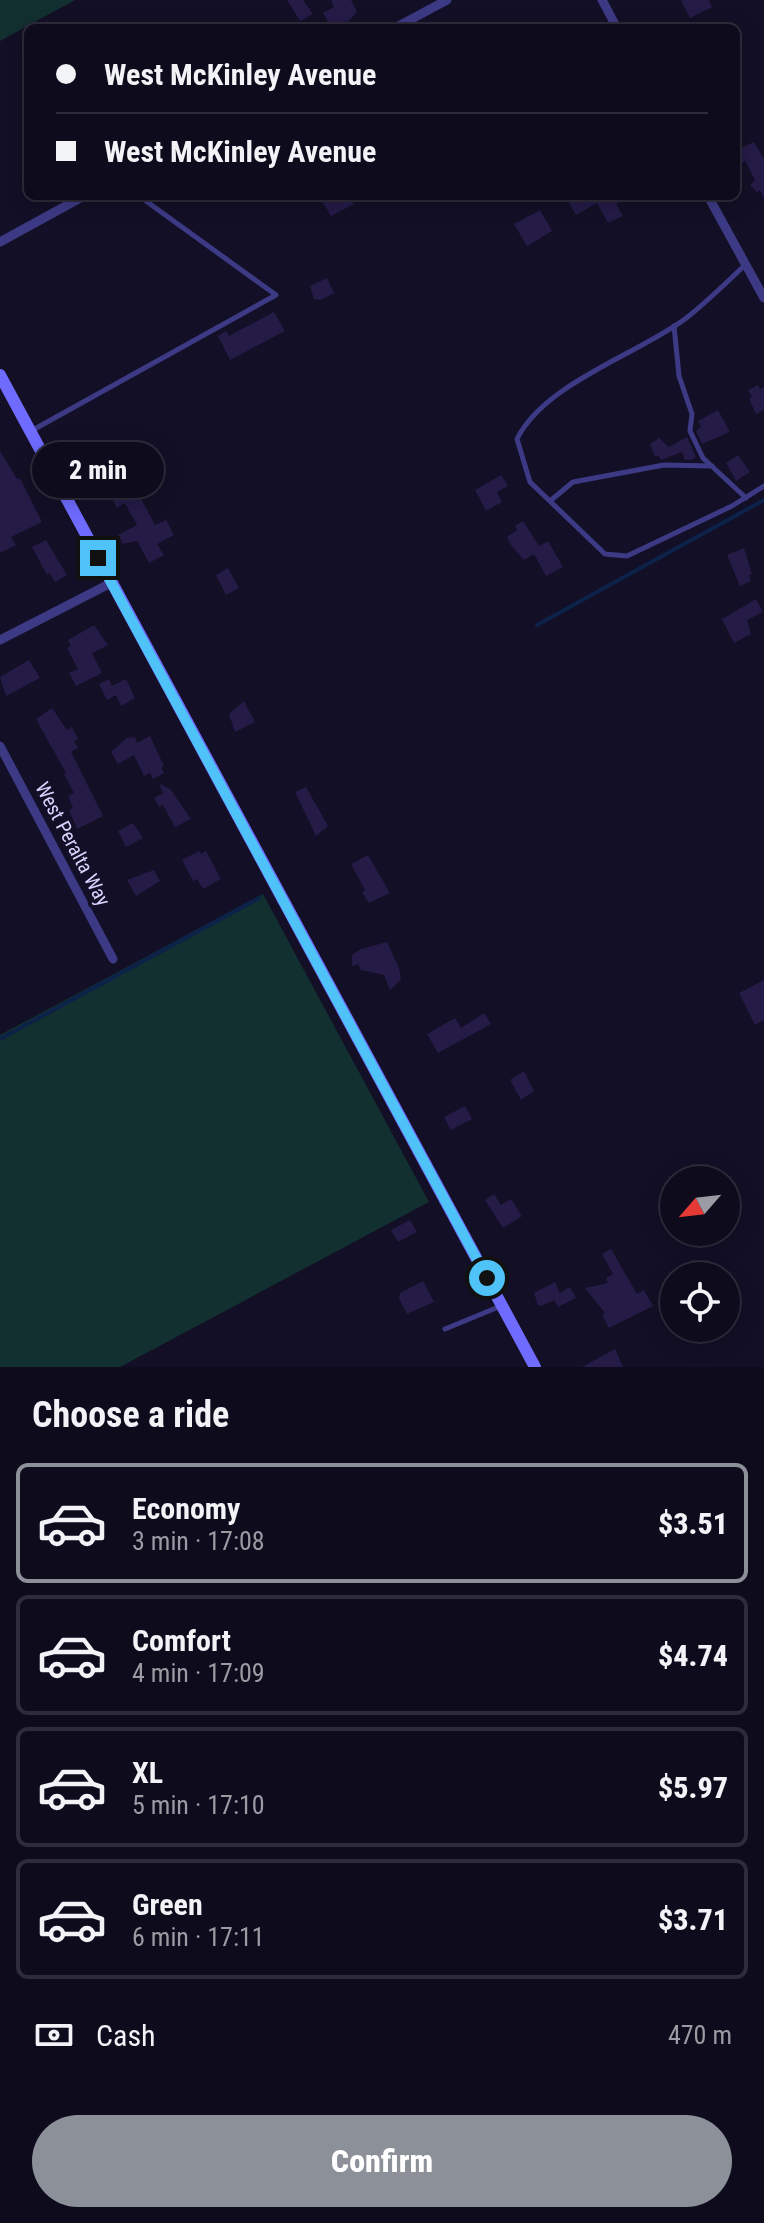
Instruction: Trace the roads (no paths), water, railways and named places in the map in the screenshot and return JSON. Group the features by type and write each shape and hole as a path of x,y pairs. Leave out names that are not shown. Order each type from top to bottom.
{"main road":[{"path":"0,375 535,1367"}],"street":[{"path":"402,24 447,0"},
{"path":"602,0 615,24"},
{"path":"0,242 77,200"},
{"path":"710,200 764,298"},
{"path":"0,640 111,583"},
{"name":"West Peralta Way","path":"0,746 113,959"}],"lane":[{"path":"30,432 276,295 145,200"},
{"path":"746,265 674,326 546,402 526,422 517,439 530,482 605,554 627,556 746,498 764,486"},
{"path":"674,326 679,376 692,414 690,431 703,458 746,498"},
{"path":"550,501 573,482 664,465 712,466"},
{"path":"445,1329 502,1306"}],"waterway":[{"path":"537,625 764,500"},
{"path":"0,1039 259,898"}]}
